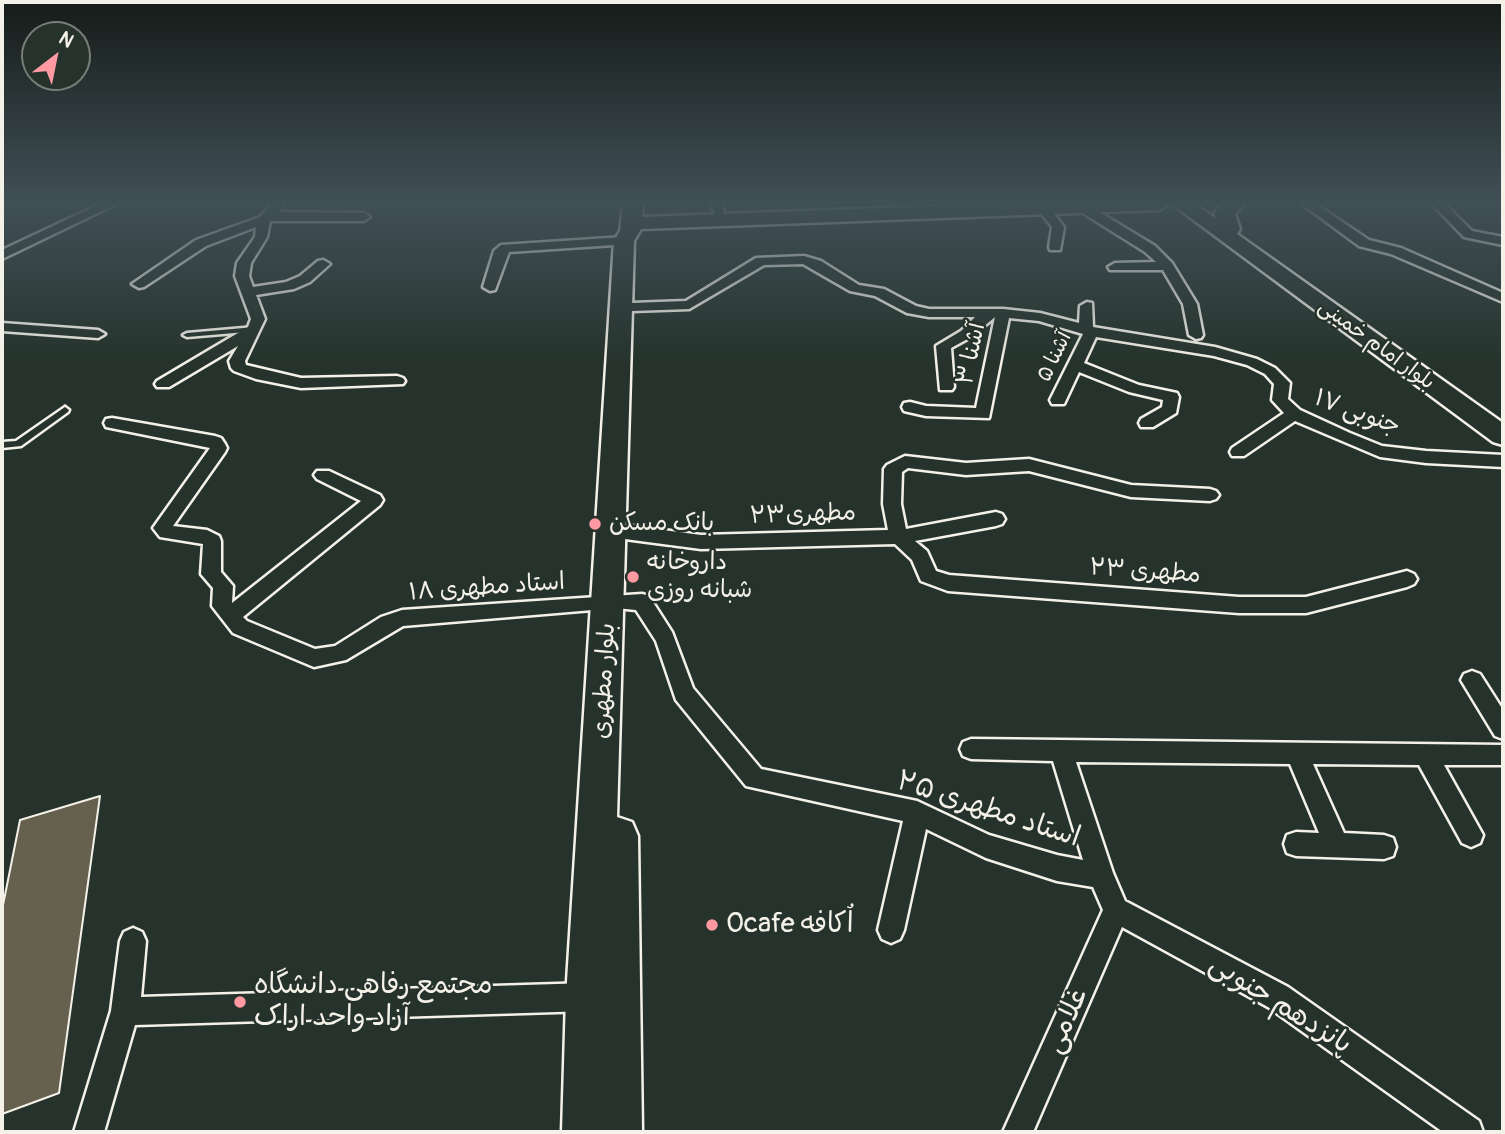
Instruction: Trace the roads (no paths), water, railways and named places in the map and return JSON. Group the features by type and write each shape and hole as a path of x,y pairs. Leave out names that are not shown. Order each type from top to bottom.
{"main road":[{"name":"بلوار مطهری","path":"587,1132 589,997 615,603 628,257"},
{"name":"بلوار مطهری","path":"617,1132 615,603 625,531 632,307 630,257"},
{"name":"بلوار امام خمینی","path":"1260,257 1503,420"},
{"name":"بلوار امام خمینی","path":"1266,257 1503,436"}],"street":[{"path":"139,285 180,257"},
{"path":"248,257 242,276 257,319 255,329 237,361 239,368 301,383 397,381"},
{"path":"490,287 499,257"},
{"path":"1158,257 1167,266 1190,304 1196,335"},
{"path":"1409,257 1503,298"},
{"path":"632,307 690,304 761,261 783,259 816,264 855,288 879,292 912,310 1040,317 1094,332"},
{"path":"248,292 289,286 305,279 323,264"},
{"path":"1115,267 1167,266"},
{"path":"1087,306 1094,332"},
{"path":"946,387 943,346 996,313"},
{"name":"آشنا ۳","path":"910,407 926,411 983,414 996,313"},
{"path":"2,327 98,334"},
{"path":"163,384 255,329"},
{"name":"آشنا ۵","path":"1058,400 1094,332"},
{"name":"جنوبی ۱۷","path":"1094,332 1215,352 1252,362 1270,371 1282,383 1280,400 1294,414 1380,451 1427,464 1503,461"},
{"path":"1075,365 1135,389 1171,397 1170,409 1147,423"},
{"path":"1238,452 1294,414"},
{"path":"112,423 215,442 219,448 162,528 167,532 207,537 212,541 211,574 223,586 222,606 230,617 374,500 323,474"},
{"path":"899,537 892,504 893,468 905,462 966,469 1029,465 1131,491 1210,495"},
{"name":"مطهری۲۳","path":"625,531 701,542 899,537 996,519"},
{"name":"مطهری ۲۳","path":"899,537 920,556 928,576 948,583 1239,605 1306,606 1406,579"},
{"name":"استاد مطهری ۲۵","path":"615,603 642,602 665,638 684,693 754,778 917,813 986,846 1056,868 1101,876"},
{"name":"استاد مطهری ۱۸","path":"230,617 240,627 314,658 340,654 388,623 402,618 615,603"},
{"path":"1472,680 1503,729"},
{"path":"971,750 1503,755"},
{"path":"1061,751 1101,876 1116,910"},
{"path":"1297,753 1336,844"},
{"path":"1425,754 1471,835"},
{"path":"891,930 917,813"},
{"path":"1296,844 1384,847"},
{"name":"غلامی","path":"1018,1132 1116,910"},
{"name":"پانزدهم جنوبی","path":"1116,910 1278,997 1468,1132"},
{"path":"89,1132 125,1011 134,941"},
{"path":"125,1011 589,997"}],"lane":[{"path":"187,335 255,329"},
{"path":"2,445 18,444 65,410"}],"place":[{"name":"بانک مسکن","path":"595,524"},
{"name":"داروخانه شبانه روزی","path":"633,577"},
{"name":"Ocafe اُکافه","path":"712,925"},
{"name":"مجتمع رفاهی دانشگاه آزاد واحد اراک","path":"240,1002"}]}
